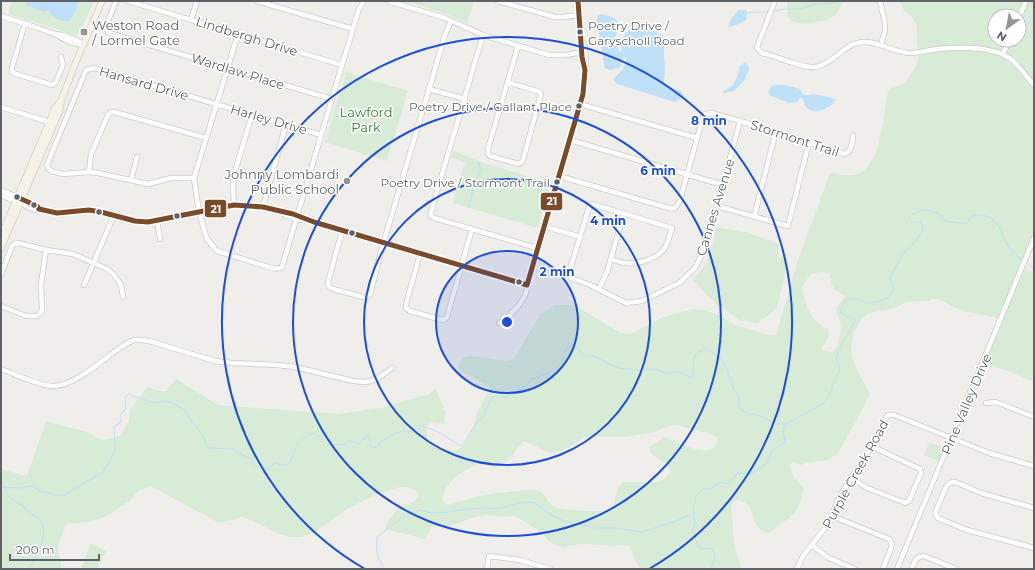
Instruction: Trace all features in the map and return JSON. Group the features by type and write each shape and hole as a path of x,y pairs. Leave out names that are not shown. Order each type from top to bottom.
{"main road":[{"path":"1,236 60,110 61,101 102,1"},
{"path":"1,248 49,122 55,108 61,101"}],"street":[{"name":"Wardlaw Place","path":"116,1 105,28 109,33 332,99"},
{"name":"Lindbergh Drive","path":"128,1 342,65"},
{"path":"191,20 197,1"},
{"path":"257,1 353,30"},
{"path":"359,1 359,10"},
{"path":"238,34 194,178 199,212 207,240 217,251 275,269 282,268 342,65 359,10 364,1"},
{"path":"388,1 445,18 483,35 549,55 564,55 583,52"},
{"path":"498,1 555,17 579,15"},
{"path":"499,323 506,319 520,305 524,296 580,104 584,86 586,63 583,52 584,41 581,38 578,1"},
{"path":"775,1 757,47 762,53 812,67 820,66 844,49 858,42 865,42 910,53 936,49 962,47 973,48 1003,54 1012,60 1034,85"},
{"path":"880,1 885,23 881,46"},
{"path":"1,16 55,34 64,34 77,40 83,45"},
{"path":"342,231 328,282 329,287 363,297 369,296 444,34 451,21"},
{"path":"25,23 12,68 13,73 50,85 56,82 63,65 61,57"},
{"path":"483,35 431,216 537,248"},
{"path":"507,82 540,92 541,94 523,160 519,164 490,156 488,153 507,82 518,46"},
{"path":"1003,54 1006,48"},
{"name":"Hansard Drive","path":"194,178 171,178 148,184 98,173 89,172 63,174 51,171 47,165 86,70 94,68 216,104"},
{"path":"429,89 465,99"},
{"name":"Harley Drive","path":"216,104 322,135"},
{"path":"580,104 697,138"},
{"path":"1,107 49,122"},
{"path":"89,172 91,154 108,115 111,112 206,138"},
{"name":"Stormont Trail","path":"559,176 672,209 676,207 680,200 705,114 711,113 776,131 845,154 849,151 853,135"},
{"path":"234,205 234,175 252,114"},
{"name":"Cannes Avenue","path":"624,213 592,204 589,207 570,273 571,278 599,289 626,303 642,301 679,283 695,268 702,254 717,206 740,121"},
{"path":"263,207 286,124"},
{"path":"754,217 776,131"},
{"path":"570,140 723,185"},
{"path":"717,206 788,226 809,142"},
{"path":"131,180 137,157"},
{"path":"1,190 35,210 39,209 57,213 89,210 135,221 148,222 234,205 263,207 285,215 297,217 527,285"},
{"path":"1,195 19,200"},
{"path":"599,289 607,272 624,213 672,228 667,243 658,255 641,262 628,264 611,259"},
{"path":"84,285 114,215"},
{"path":"157,220 160,239"},
{"path":"544,226 580,237"},
{"path":"420,254 406,308 410,311 442,320 445,319 447,317 472,229"},
{"name":"Pine Valley Drive","path":"897,569 1034,238"},
{"path":"1,274 12,246 18,243 46,250 73,254 107,269 114,275 121,285 123,296"},
{"path":"1,306 26,316 36,316 40,314 42,310 42,284 46,250"},
{"path":"1,369 42,384 53,386 61,385 73,381 121,347 136,340 147,340 215,361 295,367 353,381 366,382 377,379 392,368"},
{"path":"986,403 996,402 1034,417"},
{"name":"Purple Creek Road","path":"797,569 803,556 826,527 832,516 840,494 865,458 888,415 891,414 952,438"},
{"path":"952,438 995,455 1034,466"},
{"path":"852,478 865,487 905,503 909,501 921,473 920,469 871,446"},
{"path":"1034,508 981,493 952,482 949,483 946,488 935,513 938,518 961,528 1034,548"},
{"path":"832,516 889,539 892,542 892,548 883,569"},
{"path":"812,545 822,554 855,569"},
{"path":"488,569 489,556 520,560 550,569"},
{"path":"912,569 916,559 920,556 924,556 956,569"}],"green space":[{"path":"12,1 94,1 80,32 76,35 8,14"},
{"path":"405,1 474,1 467,23 444,13"},
{"path":"787,1 844,1 836,15 824,21 802,24 792,21 788,17"},
{"path":"900,1 1034,1 1034,230 1019,267 1034,273 1034,380 1024,378 984,361 1004,320 960,310 938,299 906,302 897,307 869,313 861,320 853,334 851,350 854,364 870,395 840,450 835,455 826,460 801,465 793,462 789,465 794,478 803,488 799,506 792,516 769,533 764,532 755,523 750,506 740,500 735,500 731,506 734,541 741,569 641,569 635,560 631,548 628,546 580,544 564,547 556,545 530,525 513,516 507,517 487,515 472,518 446,527 434,526 431,528 425,539 385,529 388,521 397,509 415,501 419,495 416,491 408,487 400,487 377,494 345,510 329,523 312,533 301,537 290,537 279,534 242,517 217,522 150,486 139,491 129,501 108,515 88,522 67,524 59,542 58,551 61,559 61,569 1,569 1,469 27,476 46,421 86,432 103,440 120,435 129,421 130,410 148,387 158,391 166,391 176,379 218,405 338,414 381,408 429,394 435,388 446,413 444,417 445,424 432,422 426,426 427,435 436,447 448,452 459,449 467,440 478,411 490,389 490,387 459,370 458,367 462,360 469,356 474,356 507,361 511,360 515,357 541,314 555,305 574,305 621,333 627,334 633,333 663,317 694,309 704,310 721,316 736,325 764,334 776,335 798,260 830,173 855,175 866,169 872,160 880,139 887,95 890,89 906,82 917,64 919,56 917,26 912,17 904,11","holes":["824,272 830,275 834,288 845,296 837,309 841,326 838,343 832,352 821,350 829,332 814,319 808,309 802,291 803,286 809,276 813,273","677,425 710,434 717,438 716,446 711,450 696,449 665,437 649,448 652,454 666,464 671,471 662,481 624,482 617,491 613,510 582,511 557,508 550,504 541,492 533,490 487,495 447,505 442,500 447,487 457,476 476,465 488,462 500,463 507,461 523,441 547,452 554,453 568,448 585,437 625,437 655,432 668,426"]},
{"name":"Lawford Park","path":"346,72 408,91 387,161 325,142"},
{"path":"454,151 481,162 550,183 538,228 453,203 465,163 451,157"},
{"path":"715,227 746,232 779,244 778,258 785,257 788,260 777,308 758,323 739,320 721,306 717,305 693,280 703,268 708,258 712,248"},
{"path":"929,442 944,448 939,461 924,455"},
{"path":"91,543 106,551 97,569 81,569"}],"water":[{"path":"28,1 79,1 73,16 69,21 63,21 52,15 48,10 44,12 27,6 25,9"},
{"path":"739,10 747,11 746,20 729,27 728,26 732,17"},
{"path":"601,14 615,18 618,22 619,27 615,37 619,52 622,51 621,44 625,34 630,29 635,27 656,32 663,37 665,67 664,82 668,87 681,91 683,95 682,98 675,102 617,84 613,79 624,67 626,57 622,59 622,65 619,68 610,70 605,68 597,21 598,16"},
{"path":"745,62 749,69 744,81 734,91 723,93 723,91 734,82 741,65"},
{"path":"778,85 796,88 804,95 814,94 836,100 826,109 817,111 809,110 805,106 803,98 800,98 797,102 789,103 769,95 769,89 772,86"}],"waterway":[{"path":"774,11 799,9 816,4 830,4 837,1"},
{"path":"747,13 768,12"},
{"path":"468,208 475,183 481,169 478,161"},
{"path":"710,569 715,558 713,551 711,548 702,549 699,547 693,530 695,523 693,508 696,497 699,492 704,489 711,489 718,483 728,484 735,475 739,473 749,474 763,467 772,451 784,443 783,429 786,424 824,403 829,396 835,378 839,372 840,368 836,359 838,351 856,320 840,311 843,305 850,299 870,303 888,298 892,293 894,287 890,279 891,276 903,253 913,245 922,232 923,228 921,222 914,222 910,220 909,218 913,214 929,210 941,216 945,221 962,223 967,223 972,216 976,215 991,218 997,224 1006,242 1014,253 1022,260"},
{"path":"1027,263 1034,270"},
{"path":"1,487 19,488 33,486 40,491 54,495 64,495 102,473 115,451 114,427 121,422 120,415 126,408 125,398 129,394 134,397 158,403 162,401 170,402 185,410 209,448 231,449 249,458 254,465 259,468 269,469 274,463 286,465 290,462 297,445 301,440 312,434 317,435 329,445 345,444 349,440 357,444 368,436 372,447 375,448 380,442 395,433 404,431 410,432 421,426 436,431 461,445 464,443 478,421 484,416 490,400 495,396 508,396 527,385 531,379 543,375 557,367 562,362 567,347 573,344 586,357 592,355 618,368 639,370 656,369 665,373 678,371 691,378 695,356 698,352 706,349 720,358 725,364 733,388 738,396 740,409 778,424 786,424"},
{"path":"5,487 9,497 37,517 42,525 43,538 29,569"},
{"path":"385,569 377,554 377,537 400,519 420,510 430,513 482,508 497,509 519,503 533,502 550,514 564,521 596,528 615,528 642,532 676,521 694,513"}],"transit line":[{"name":"21","path":"17,197 37,206 39,209 57,213 89,210 135,221 148,222 234,205 263,207 293,214 314,222 527,285 583,94 585,70 582,57 578,1"}],"place":[{"name":"Weston Road / Lormel Gate","path":"84,32"},
{"name":"Poetry Drive / Garyscholl Road","path":"580,32"},
{"name":"Poetry Drive / Gallant Place","path":"579,106"},
{"name":"Johnny Lombardi Public School","path":"347,181"},
{"name":"Poetry Drive / Stormont Trail","path":"557,182"}]}
